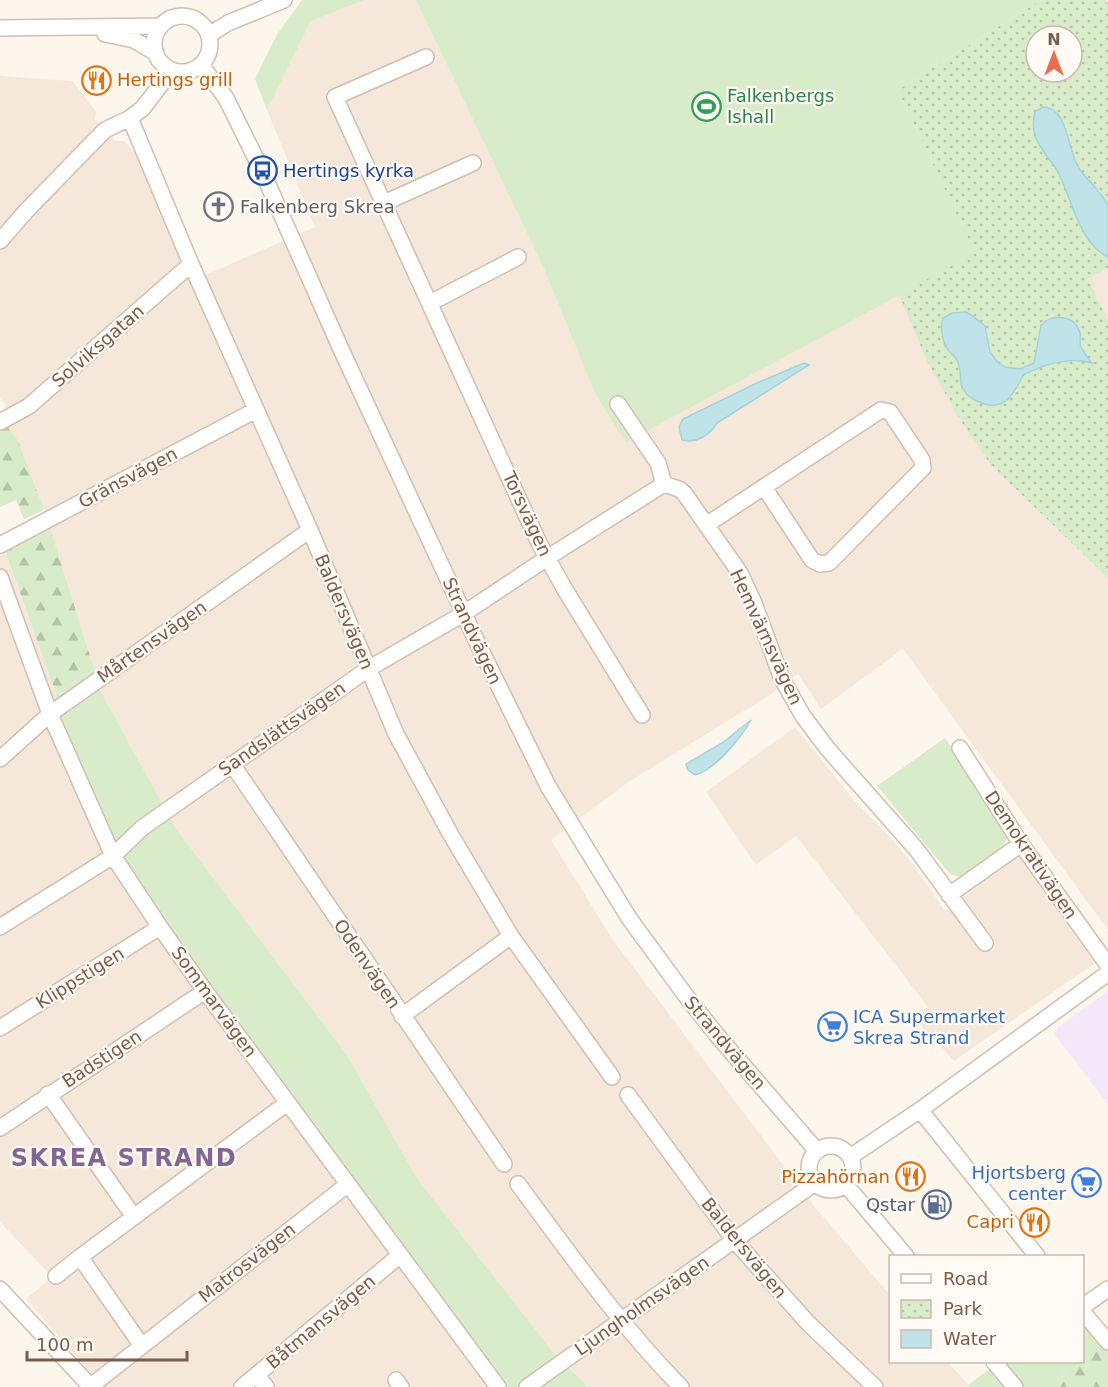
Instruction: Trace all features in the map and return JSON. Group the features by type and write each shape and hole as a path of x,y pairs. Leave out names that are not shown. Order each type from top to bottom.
{"street":[{"path":"177,0 180,16"},
{"path":"209,35 228,23 284,0"},
{"path":"180,16 198,20 204,25 209,35 210,50 206,60 189,71 172,70 162,63 156,53 155,37 161,26 170,19 180,16"},
{"path":"0,28 161,26"},
{"path":"0,34 111,34 135,41 156,53"},
{"name":"Torsvägen","path":"426,57 335,97 547,558 642,715"},
{"name":"Strandvägen","path":"201,65 226,98 262,171 464,614 548,786 629,918 686,996 817,1151"},
{"path":"0,241 105,130 130,118 143,108 172,70"},
{"name":"Baldersvägen","path":"130,118 191,264 310,530 401,744 451,835 511,936 612,1077"},
{"path":"384,203 473,163"},
{"path":"429,303 518,257"},
{"name":"Solviksgatan","path":"0,422 29,406 191,264"},
{"path":"618,404 658,463 664,484"},
{"name":"Gränsvägen","path":"0,546 256,410"},
{"path":"706,525 764,487 882,410 890,412 922,460 923,468 829,563 820,564 812,560 764,487"},
{"name":"Sandslättsvägen","path":"0,927 113,856 142,828 368,669 464,614 664,484"},
{"name":"Hemvärnsvägen","path":"664,484 684,493 740,573 748,588 782,679 803,716 827,748 917,850 985,943"},
{"name":"Mårtensvägen","path":"0,759 50,714 310,530"},
{"name":"Sommarvägen","path":"0,577 5,610 113,856 205,991 498,1387"},
{"name":"Demokrativägen","path":"960,748 1021,844 1107,966"},
{"name":"Odenvägen","path":"232,764 504,1164"},
{"path":"949,895 1021,844"},
{"name":"Klippstigen","path":"0,1028 160,927"},
{"path":"402,1016 511,936"},
{"path":"850,1157 920,1110 1107,966"},
{"name":"Badstigen","path":"0,1128 205,991"},
{"path":"48,1094 134,1217"},
{"name":"Baldersvägen","path":"628,1095 734,1240 807,1323 875,1387"},
{"path":"56,1276 287,1103"},
{"path":"920,1110 1035,1255"},
{"path":"835,1146 850,1157 853,1168 846,1185 830,1190 815,1183 809,1167 817,1151 835,1146"},
{"name":"Ljungholmsvägen","path":"527,1387 815,1183"},
{"path":"518,1184 621,1320 681,1387"},
{"name":"Matrosvägen","path":"91,1387 347,1185"},
{"path":"846,1185 904,1255"},
{"name":"Båtmansvägen","path":"242,1387 262,1381 399,1256"},
{"path":"80,1257 142,1346"},
{"path":"0,1288 91,1387"},
{"path":"1084,1305 1108,1289"},
{"path":"1084,1312 1108,1342"},
{"path":"995,1363 1015,1387"}],"shaded area":[{"path":"365,0 416,0 544,269 595,394 626,441 899,295 927,361 958,417 991,465 1108,578 1108,930 903,649 821,709 798,674 768,696 627,783 551,840 613,940 815,1207 889,1294 889,1363 949,1363 970,1387 588,1387 553,1352 416,1177 347,1055 177,830 102,694 49,524 18,440 5,424 5,405 0,398 0,76 73,81 96,112 95,120 116,141 124,141 138,156 189,282 315,227 267,110 311,21"},
{"path":"1108,268 1108,320 1088,279"},
{"path":"0,538 56,694 60,716 295,1103 508,1387 103,1387 26,1299 52,1277 0,1222"},
{"path":"795,727 853,799 913,864 945,911 1019,856 1095,963 954,1061 914,1017 928,1007 796,836 756,865 706,792"},
{"path":"1108,991 1108,1104 1055,1035 1057,1028"}],"green space":[{"path":"302,0 365,0 311,21 267,110 255,79 276,36"},
{"path":"416,0 1041,0 898,90 976,254 626,442 595,394 544,269"},
{"path":"1041,0 1106,0 1108,4 1108,268 1088,279 1108,320 1108,578 991,465 958,417 927,361 899,295 975,253 898,90","holes":["1061,317 1072,321 1080,335 1079,344 1091,363 1064,362 1040,368 1023,375 1016,391 983,404 966,391 957,360 988,335 990,348 996,360 1007,368 1021,369 1034,363 1039,332 1046,321"]},
{"path":"5,424 18,440 44,510 24,519 16,500 0,507 0,426"},
{"path":"49,524 94,669 56,694 4,548"},
{"path":"94,669 102,694 177,830 347,1055 416,1177 553,1352 588,1387 508,1387 295,1103 122,856 60,716 56,694"},
{"path":"945,738 1005,829 1007,838 1003,847 960,877 950,874 877,786"},
{"path":"1088,1310 1108,1333 1108,1387 1058,1387 1068,1363 1084,1363 1084,1322"},
{"path":"998,1363 1068,1363 1058,1387 970,1387 968,1385"}],"water":[{"path":"1043,107 1052,109 1058,114 1080,170 1108,206 1108,257 1098,251 1083,231 1057,170 1037,140 1034,132 1034,115"},
{"path":"966,312 985,326 990,352 998,363 1005,367 1020,369 1034,363 1041,325 1057,318 1069,319 1077,327 1081,347 1092,363 1065,361 1040,368 1023,375 1016,389 1001,404 987,405 979,402 963,390 959,363 946,346 942,334 943,318 952,313"},
{"path":"804,363 809,365 717,423 702,438 692,441 682,440 679,427 683,419"},
{"path":"751,720 734,744 711,767 695,775 688,770 686,764 722,743"}],"place":[{"name":"Hertings grill","path":"96,80"},
{"name":"Falkenbergs Ishall","path":"706,106"},
{"name":"Hertings kyrka","path":"262,171"},
{"name":"Falkenberg Skrea","path":"219,207"},
{"name":"ICA Supermarket Skrea Strand","path":"832,1027"},
{"name":"Pizzahörnan","path":"911,1177"},
{"name":"Hjortsberg center","path":"1087,1183"},
{"name":"Qstar","path":"936,1205"},
{"name":"Capri","path":"1035,1222"}],"district":[{"name":"SKREA STRAND","path":"124,1158"}]}
